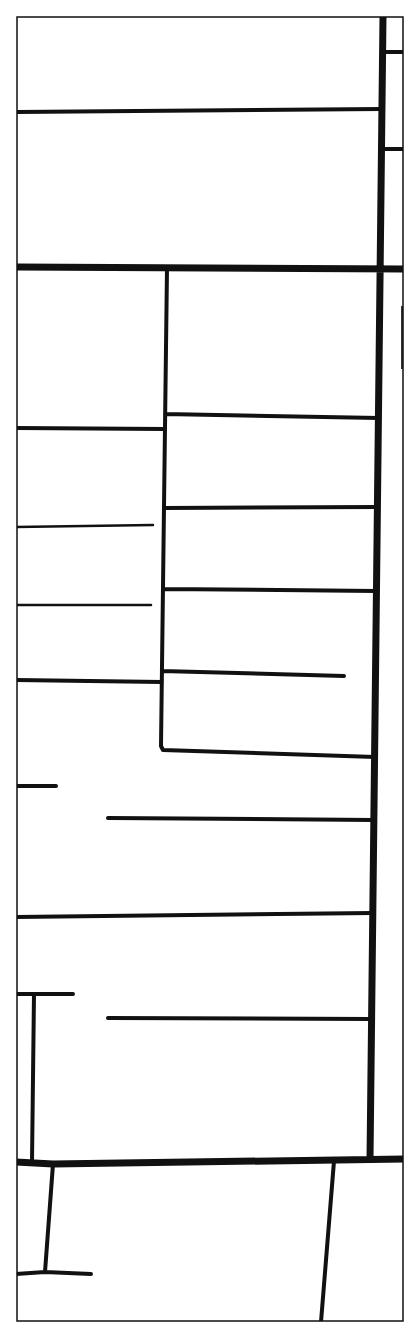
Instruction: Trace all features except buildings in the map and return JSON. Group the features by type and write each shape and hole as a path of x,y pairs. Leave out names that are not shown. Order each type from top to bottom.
{"street":[{"path":"370,1160 383,16"},
{"path":"383,52 404,52"},
{"path":"16,112 382,109"},
{"path":"382,149 404,149"},
{"path":"16,267 404,269"},
{"path":"167,268 161,746 163,750 375,757"},
{"path":"165,414 379,418"},
{"path":"16,428 165,429"},
{"path":"164,508 378,507"},
{"path":"163,589 376,591"},
{"path":"162,671 344,676"},
{"path":"16,680 162,682"},
{"path":"16,786 56,786"},
{"path":"108,818 374,820"},
{"path":"16,917 373,913"},
{"path":"16,994 73,994"},
{"path":"32,1162 34,994"},
{"path":"108,1018 371,1019"},
{"path":"16,1162 53,1164 404,1159"},
{"path":"321,1322 334,1161"},
{"path":"45,1272 53,1164"},
{"path":"16,1274 45,1272 91,1274"}],"path":[{"path":"16,527 164,525"},
{"path":"16,605 163,605"}]}
